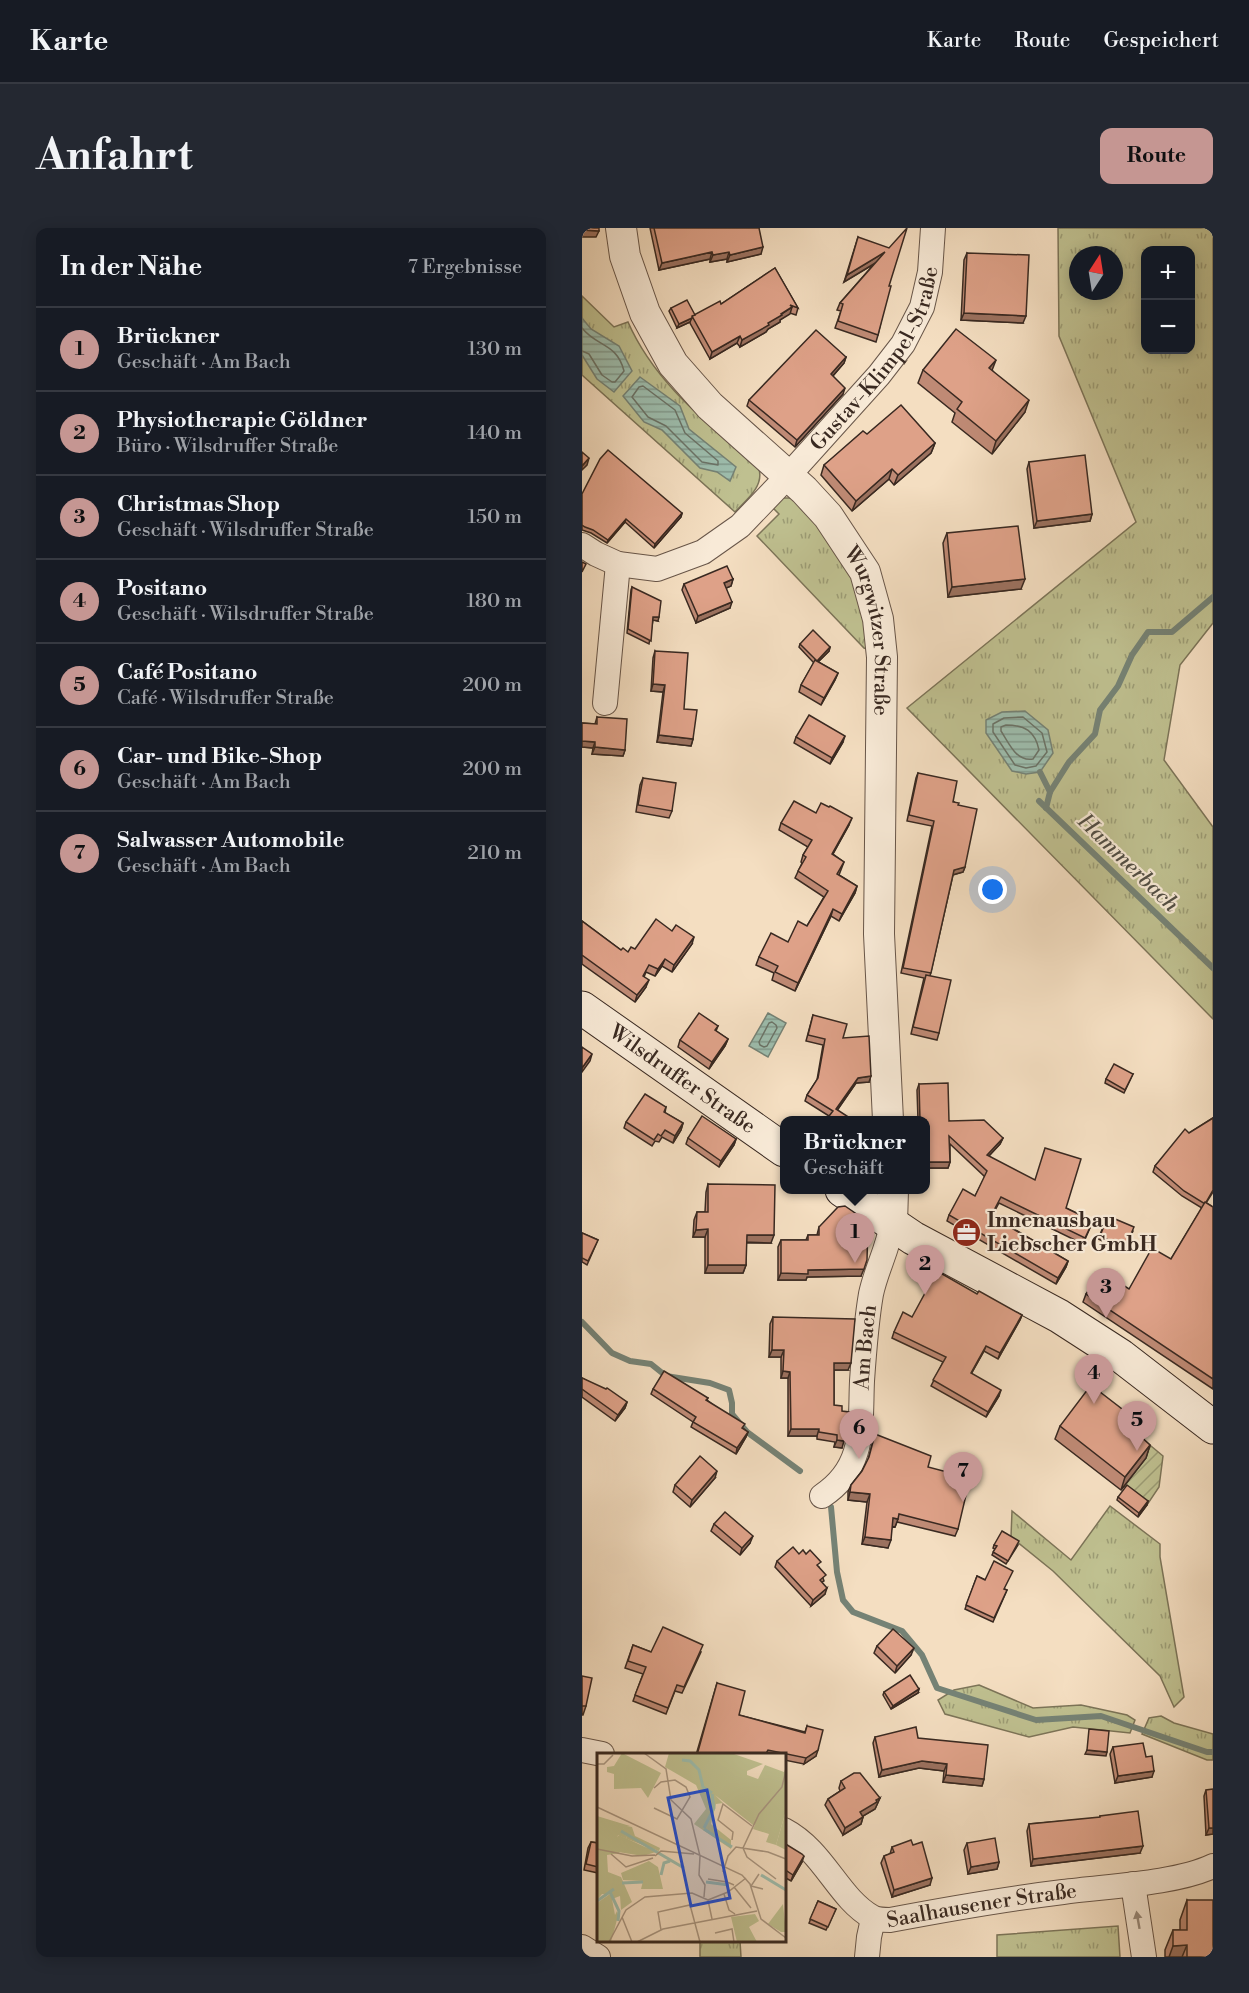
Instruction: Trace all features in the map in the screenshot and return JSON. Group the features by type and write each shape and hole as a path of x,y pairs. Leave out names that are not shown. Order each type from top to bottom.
{"main road":[{"name":"Wilsdruffer Straße","path":"582,1008 780,1147"},
{"path":"848,1194 892,1224 1059,1316 1121,1356 1213,1427"}],"street":[{"name":"Wurgwitzer Straße","path":"621,228 625,256 645,313 673,364 710,406 804,490 828,516 865,572 878,619 882,657 879,942 888,1116"},
{"name":"Gustav-Klimpel-Straße","path":"582,545 618,564 657,569 703,552 740,526 788,477 879,375 903,344 922,307 930,272 933,228"},
{"path":"604,704 618,564"},
{"path":"892,1224 893,1194"},
{"name":"Am Bach","path":"822,1496 836,1487 848,1471 857,1451 862,1423 866,1329 873,1286 890,1239 892,1224"},
{"path":"582,1750 597,1754"},
{"name":"Saalhausener Straße","path":"786,1832 816,1854 858,1906 873,1919 890,1920 1004,1899 1132,1884 1185,1875 1213,1866"},
{"path":"1132,1884 1144,1957"},
{"path":"867,1957 868,1936 873,1919"},
{"path":"582,1947 598,1957"}],"green space":[{"path":"1058,228 1213,228 1213,623 1180,665 1164,760 1213,827 1213,1019 907,708 1136,522 1059,336"},
{"path":"582,296 614,327 628,322 639,344 668,384 703,420 759,469 757,487 735,512 582,375"},
{"path":"780,498 796,498 807,507 857,583 870,650 864,648 757,536 779,514 771,506"},
{"path":"1151,1446 1163,1456 1159,1487 1147,1505 1124,1486"},
{"path":"1110,1506 1160,1544 1160,1557 1184,1697 1174,1707 1160,1676 1053,1571 1011,1537 1012,1511 1071,1560"},
{"path":"979,1685 1033,1708 1081,1705 1127,1715 1135,1720 1130,1733 1073,1727 1029,1737 945,1714 938,1700 954,1690"},
{"path":"1161,1716 1174,1723 1213,1734 1213,1760 1207,1760 1142,1734 1149,1718"},
{"path":"1118,1926 1120,1957 997,1957 997,1935"},
{"path":"700,1942 740,1942 741,1957 700,1957"}],"water":[{"path":"582,318 591,329 619,346 632,371 614,392 597,379 582,355"},
{"path":"640,377 680,406 689,429 736,467 730,481 717,472 700,468 662,430 644,422 623,396"},
{"path":"1025,711 1048,730 1053,753 1040,772 1026,774 1012,771 986,733 986,720 1002,712"},
{"path":"768,1013 786,1023 768,1057 749,1046"}],"building":[{"path":"582,228 599,228 599,231 582,230"},
{"path":"654,228 759,228 763,247 730,255 729,252 713,255 712,252 662,263"},
{"path":"907,228 889,286 891,286 878,335 838,321 843,304 840,303 885,252 847,275 858,237 889,248"},
{"path":"967,253 1029,255 1026,316 964,313"},
{"path":"775,268 798,308 790,305 792,307 768,323 769,325 742,340 740,336 712,352 692,316 720,301 721,304"},
{"path":"687,300 695,315 679,324 671,308"},
{"path":"956,329 996,360 989,368 1029,400 996,441 957,409 962,402 923,370"},
{"path":"816,330 846,357 831,374 845,388 797,440 749,400"},
{"path":"901,405 935,443 898,475 892,469 856,501 824,465 863,431 867,434"},
{"path":"608,450 682,513 655,544 626,519 608,540 582,525 582,494 600,459"},
{"path":"582,452 589,458 582,466"},
{"path":"1085,455 1092,514 1037,521 1029,462"},
{"path":"1018,526 1025,579 952,587 947,533"},
{"path":"727,566 733,579 724,583 732,602 698,616 684,584"},
{"path":"632,587 661,601 659,617 653,617 651,641 628,629"},
{"path":"813,630 830,647 817,661 800,644"},
{"path":"655,651 688,653 684,709 697,710 693,739 659,735 665,685 653,684"},
{"path":"815,660 838,673 824,698 801,685"},
{"path":"809,715 845,736 832,758 796,737"},
{"path":"597,717 627,719 625,750 595,747 595,742 582,741 582,723 597,724"},
{"path":"918,773 957,781 953,802 977,809 965,867 954,870 931,973 903,968 934,821 909,815"},
{"path":"643,778 676,783 672,811 638,805"},
{"path":"794,801 816,813 821,803 852,818 832,854 844,862 837,874 857,886 842,914 833,909 798,983 775,972 778,966 759,957 771,933 788,942 798,921 807,926 828,891 798,871 806,857 803,855 812,840 781,823"},
{"path":"656,919 672,931 676,925 694,937 674,965 665,959 658,969 649,965 643,976 649,980 637,995 582,955 582,921 621,950 623,948 628,952 631,947 635,949"},
{"path":"926,975 951,980 939,1033 913,1027"},
{"path":"699,1013 718,1026 715,1030 728,1039 712,1062 680,1040"},
{"path":"813,1015 847,1024 843,1038 869,1036 871,1076 858,1078 836,1109 847,1116 829,1116 833,1111 807,1095 818,1078 825,1039 808,1035"},
{"path":"582,1047 592,1054 582,1068"},
{"path":"1114,1064 1133,1074 1125,1090 1106,1079"},
{"path":"948,1083 949,1121 984,1120 1003,1138 987,1155 1035,1180 1045,1148 1081,1159 1066,1208 1093,1221 1085,1238 1001,1197 991,1216 1068,1261 1058,1278 949,1215 963,1189 975,1196 987,1171 949,1136 950,1162 930,1162 930,1116 920,1116 919,1084"},
{"path":"645,1094 666,1107 664,1112 683,1123 675,1136 665,1130 654,1140 626,1122"},
{"path":"702,1116 736,1139 721,1161 688,1138"},
{"path":"1213,1118 1213,1190 1205,1204 1184,1191 1155,1166 1185,1129 1189,1133"},
{"path":"708,1184 775,1185 774,1235 747,1235 746,1265 708,1265 708,1229 696,1230 697,1212 708,1212"},
{"path":"1205,1202 1213,1207 1213,1379 1086,1294 1101,1271 1129,1289 1152,1248 1171,1259"},
{"path":"845,1206 868,1222 867,1260 864,1269 808,1270 808,1274 781,1273 781,1240 808,1240 808,1235 819,1235 819,1227 838,1207"},
{"path":"1108,1216 1134,1227 1125,1248 1100,1236"},
{"path":"582,1233 598,1240 588,1261 582,1258"},
{"path":"937,1271 977,1294 979,1291 1022,1315 1000,1353 986,1346 971,1373 1001,1390 988,1412 933,1380 946,1357 894,1332 903,1312 912,1317"},
{"path":"773,1317 855,1319 851,1363 834,1363 834,1405 842,1406 842,1411 849,1412 844,1441 837,1440 837,1435 819,1432 819,1429 791,1429 790,1372 783,1371 784,1350 772,1350"},
{"path":"664,1371 745,1424 742,1428 748,1432 737,1448 693,1422 696,1417 653,1389"},
{"path":"582,1378 607,1388 627,1402 618,1415 582,1389"},
{"path":"1091,1385 1144,1426 1138,1434 1150,1445 1125,1477 1060,1426"},
{"path":"875,1434 931,1456 928,1467 970,1478 958,1529 899,1514 898,1519 893,1518 891,1540 865,1537 870,1494 850,1492 851,1485 869,1457"},
{"path":"700,1456 717,1471 692,1500 675,1485"},
{"path":"1127,1485 1148,1501 1139,1513 1118,1497"},
{"path":"725,1512 753,1536 742,1548 714,1524"},
{"path":"1002,1531 1019,1541 1008,1561 993,1552 997,1546 994,1545"},
{"path":"793,1547 799,1554 803,1550 806,1554 810,1550 821,1562 817,1565 826,1575 820,1580 827,1588 813,1600 777,1561"},
{"path":"994,1561 1013,1571 994,1618 966,1605 977,1576 985,1580"},
{"path":"663,1627 703,1645 684,1687 677,1685 668,1708 635,1695 646,1667 628,1661 633,1645 651,1652"},
{"path":"893,1629 914,1648 897,1666 877,1646"},
{"path":"910,1675 919,1689 893,1706 884,1692"},
{"path":"582,1676 592,1678 586,1706 582,1706"},
{"path":"717,1683 745,1691 739,1715 805,1733 807,1726 823,1730 818,1750 806,1758 768,1750 766,1753 698,1753"},
{"path":"916,1727 918,1738 988,1745 984,1779 946,1775 947,1764 922,1761 882,1770 875,1737"},
{"path":"1089,1729 1109,1731 1107,1752 1087,1750"},
{"path":"1143,1743 1146,1757 1152,1756 1154,1771 1118,1776 1113,1747"},
{"path":"854,1773 860,1773 880,1798 860,1812 863,1817 845,1828 828,1799 845,1788 841,1781"},
{"path":"1213,1789 1213,1828 1209,1828 1206,1790"},
{"path":"1138,1811 1143,1846 1033,1859 1029,1824"},
{"path":"995,1838 999,1862 971,1867 967,1843"},
{"path":"911,1840 913,1845 922,1842 932,1878 894,1890 884,1856 894,1852 892,1847"},
{"path":"591,1842 597,1843 597,1867 586,1864"},
{"path":"786,1844 804,1856 793,1875 786,1870"},
{"path":"1187,1900 1213,1900 1213,1957 1187,1957 1187,1945 1173,1946 1173,1930 1187,1930"},
{"path":"818,1901 836,1909 828,1927 810,1919"}],"waterway":[{"name":"Hammerbach","path":"1046,808 1050,792 1069,762 1095,734 1100,710 1118,686 1132,655 1148,632 1172,632 1213,597"},
{"path":"1040,772 1050,792"},
{"name":"Hammerbach","path":"1039,801 1213,968"},
{"path":"582,1322 612,1353 630,1361 651,1364 666,1376 710,1383 729,1390 732,1414 747,1432 800,1471"},
{"path":"831,1507 837,1572 843,1600 853,1612 902,1631 922,1655 937,1688 1036,1720 1101,1716 1207,1752 1213,1752"}],"place":[{"name":"Innenausbau Liebscher GmbH","path":"966,1232"},
{"name":"Brückner","path":"855,1263"},
{"name":"Physiotherapie Göldner","path":"925,1295"},
{"name":"Christmas Shop","path":"1106,1318"},
{"name":"Positano","path":"1094,1404"},
{"name":"Café Positano","path":"1137,1451"},
{"name":"Car- und Bike-Shop","path":"859,1459"},
{"name":"Salwasser Automobile","path":"963,1502"}]}
